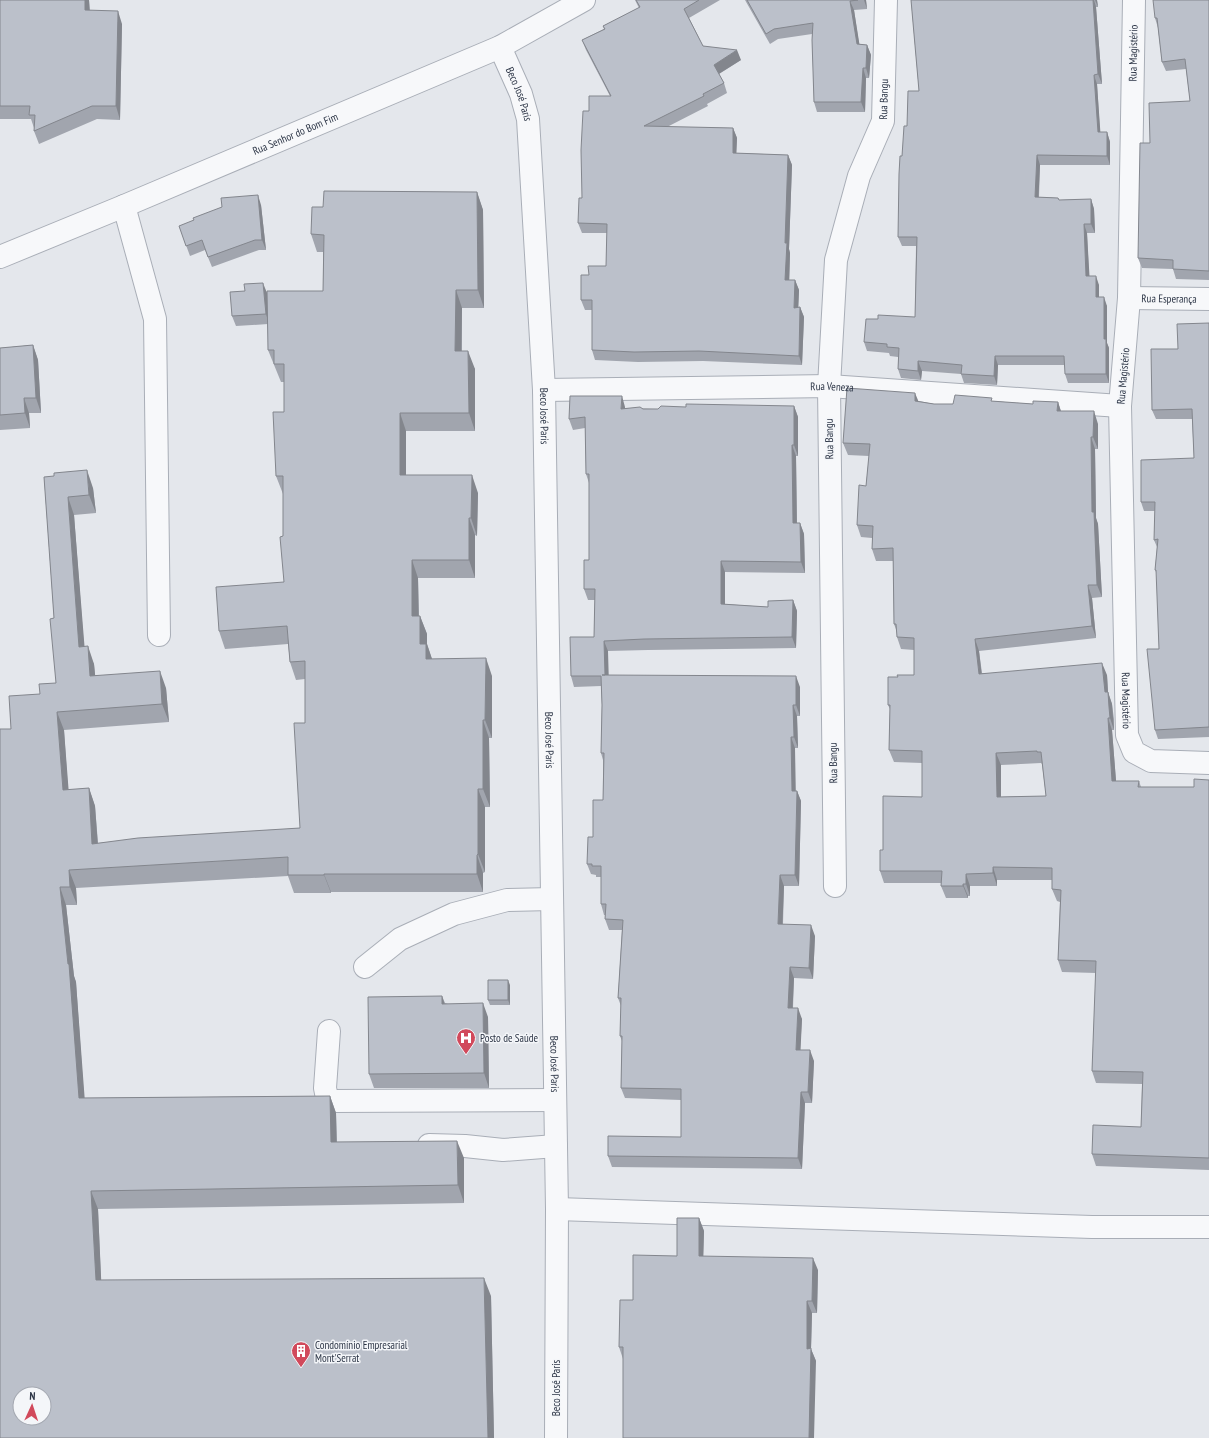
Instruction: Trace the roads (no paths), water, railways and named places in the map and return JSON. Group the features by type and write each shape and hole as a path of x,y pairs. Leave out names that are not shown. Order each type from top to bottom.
{"street":[{"name":"Rua Senhor do Bom Fim","path":"0,257 500,47 584,0"},
{"name":"Rua Bangu","path":"835,886 829,386 836,260 859,176 883,121 886,0"},
{"name":"Rua Magistério","path":"1134,0 1129,298 1120,406 1127,736 1134,752 1151,761 1209,763"},
{"name":"Beco José Paris","path":"500,47 521,94 528,119 544,390 557,1209 556,1438"},
{"path":"124,206 155,319 159,635"},
{"name":"Rua Esperança","path":"1129,298 1209,299"},
{"name":"Rua Veneza","path":"544,390 829,386 1120,406"},
{"path":"365,968 400,939 454,914 506,900 552,899"},
{"path":"329,1031 324,1088 327,1098 332,1101 555,1100"},
{"path":"412,1145 465,1146 504,1150 556,1146"},
{"path":"557,1209 1084,1227 1209,1227"}],"place":[{"name":"Posto de Saúde","path":"466,1055"},
{"name":"Condomínio Empresarial Mont'Serrat","path":"301,1368"}]}
